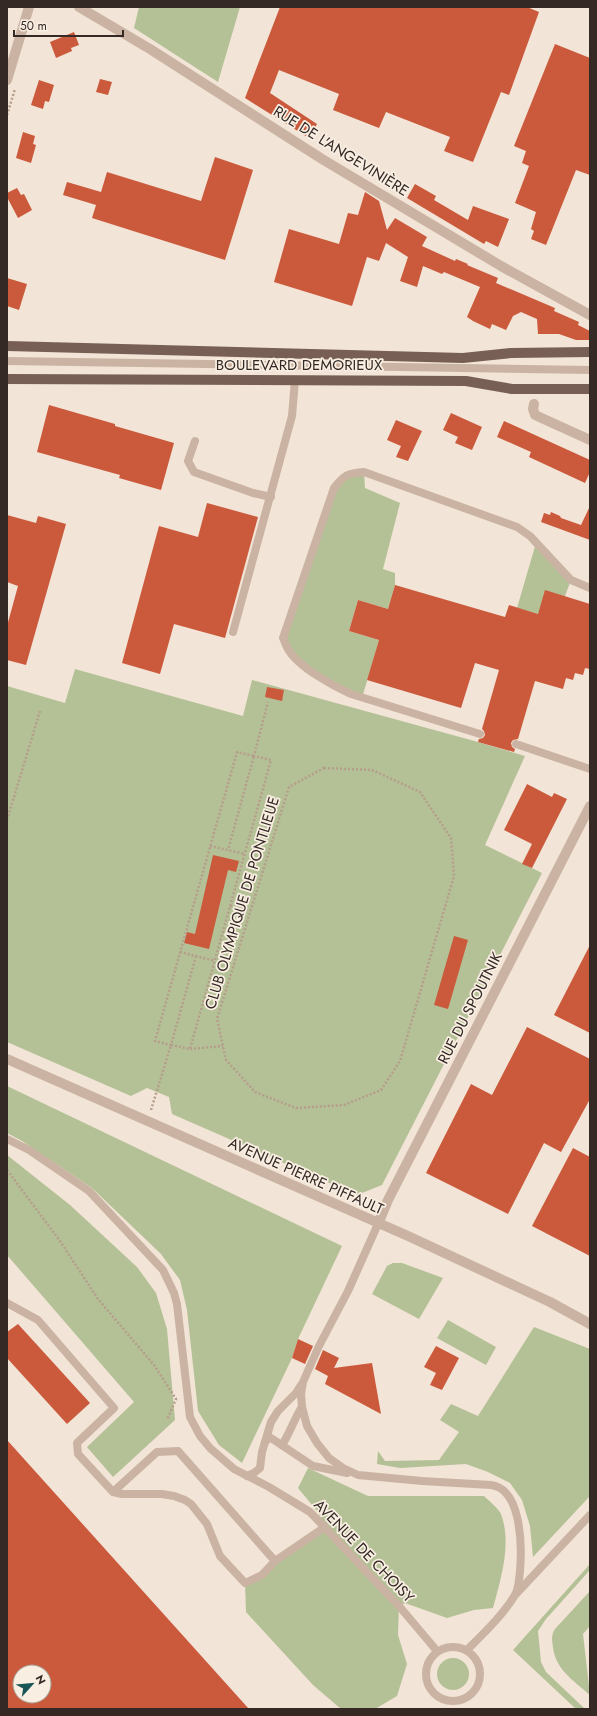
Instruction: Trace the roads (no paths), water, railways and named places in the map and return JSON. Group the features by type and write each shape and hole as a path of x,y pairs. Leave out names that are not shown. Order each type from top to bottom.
{"main road":[{"name":"BOULEVARD DEMORIEUX","path":"7,346 463,358 511,353 590,352"},
{"name":"BOULEVARD DEMORIEUX","path":"7,380 466,381 512,389 590,389"}],"street":[{"path":"7,80 29,7"},
{"name":"RUE DE L'ANGEVINIÈRE","path":"79,7 150,49 322,159 501,266 590,315"},
{"path":"534,404 533,410 535,415 590,440"},
{"name":"RUE DU SPOUTNIK","path":"378,1224 390,1195 590,806"},
{"name":"AVENUE PIERRE PIFFAULT","path":"7,1059 550,1302 590,1324"}],"lane":[{"path":"7,362 590,370"},
{"path":"233,632 292,416 295,380"},
{"path":"195,441 188,461 194,472 253,493 271,497"},
{"path":"480,734 351,694 331,685 297,660 288,650 283,638 334,488 341,479 351,473 364,472 517,527 530,536 571,580 590,588"},
{"path":"516,744 590,769"},
{"name":"AVENUE DE CHOISY","path":"7,1138 28,1150 89,1191 163,1270 174,1293 177,1304 190,1417 200,1436 210,1448 234,1469 310,1512 399,1606 437,1651"},
{"path":"247,1476 254,1474 260,1468 261,1456 271,1422 296,1393 303,1382 319,1346 348,1291 378,1224"},
{"path":"7,1303 38,1320 114,1408 77,1443 78,1454 113,1492 122,1494 162,1494 186,1500 198,1511 207,1524 220,1556 245,1583 262,1575 275,1561 325,1527"},
{"path":"303,1382 301,1394 302,1407 311,1435 323,1451 343,1468 358,1475"},
{"path":"282,1444 287,1437 295,1417 302,1407"},
{"path":"265,1442 270,1438 282,1444 313,1466 358,1475 491,1485 502,1490 512,1503 518,1526 520,1566 516,1594"},
{"path":"113,1492 157,1452 178,1451 275,1561"},
{"path":"467,1650 505,1610 516,1594 590,1515"},
{"path":"452,1646 467,1650 474,1656 479,1664 479,1682 468,1696 460,1700 451,1701 442,1699 434,1694 429,1688 425,1672 427,1663 431,1656 437,1651 452,1646"}]}
